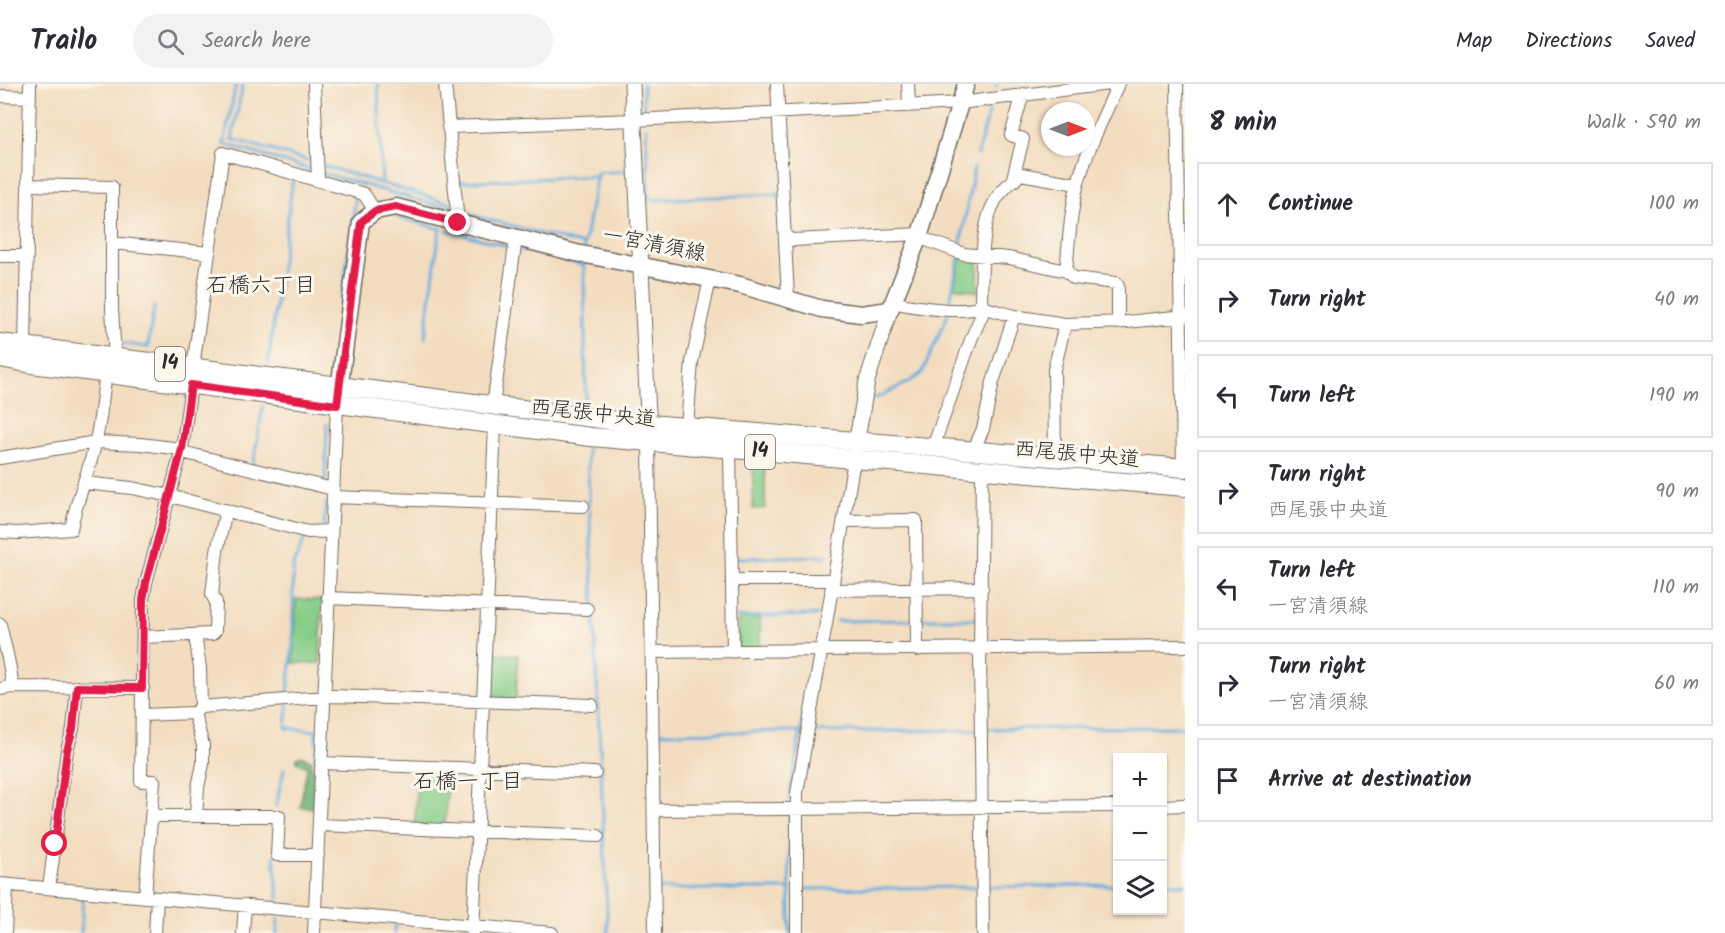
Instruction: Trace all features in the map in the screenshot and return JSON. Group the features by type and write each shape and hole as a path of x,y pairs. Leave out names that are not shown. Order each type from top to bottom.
{"main road":[{"path":"891,306 919,235 966,84"},
{"name":"一宮清須線","path":"375,211 396,207 458,215 516,238 640,267 710,279 788,298 822,309 861,314 891,306"},
{"path":"337,405 361,222 375,211"},
{"name":"西尾張中央道","path":"0,343 558,415 1184,468"},
{"name":"西尾張中央道","path":"0,358 337,405 649,443 1185,487"}],"street":[{"path":"314,84 318,174"},
{"path":"445,84 458,215"},
{"path":"632,84 649,423 655,933"},
{"path":"777,84 788,298"},
{"path":"908,84 909,106"},
{"path":"448,127 960,103 1109,84"},
{"path":"1066,271 1071,215 1077,184 1118,84"},
{"path":"1178,84 1182,157 1184,468"},
{"path":"0,96 30,90 25,346"},
{"path":"1014,180 1023,139 1011,135 1023,94"},
{"path":"193,367 223,153 318,174 364,194 375,211"},
{"path":"984,307 981,303 986,231 994,203 1002,191 1021,174 1077,184"},
{"path":"28,185 112,187 112,309 115,357"},
{"path":"785,237 793,240 919,235 949,249 983,257 1009,258 1066,271 1074,278 1116,283 1119,285 1118,323"},
{"path":"493,406 516,238"},
{"path":"112,243 209,253"},
{"path":"0,256 26,256"},
{"path":"687,427 692,362 710,279"},
{"path":"797,933 795,809 867,381 891,306 938,309 984,307 1014,316 1065,324 1118,323 1182,316"},
{"path":"933,447 984,307"},
{"path":"974,451 983,429 993,382 1014,316"},
{"path":"1055,457 1054,370 1065,324"},
{"path":"0,532 70,529 74,508 96,442 106,374"},
{"path":"155,933 151,897 154,781 141,781 143,600 182,451 191,385"},
{"path":"314,933 337,405"},
{"path":"473,929 495,425"},
{"path":"0,458 96,442 140,444 182,451 333,493 583,506"},
{"path":"730,449 733,652"},
{"path":"982,470 980,649 983,933"},
{"path":"84,483 132,488 171,496 308,532 331,531"},
{"path":"143,637 212,634 215,631 216,602 212,595 217,551 226,510"},
{"path":"844,520 916,520 917,650"},
{"path":"732,580 917,589 982,588"},
{"path":"328,598 587,609"},
{"path":"0,624 12,674 6,688 142,688"},
{"path":"195,635 200,668 198,710 203,745 196,816"},
{"path":"652,652 1185,646"},
{"path":"49,888 67,750 73,729 77,687"},
{"path":"142,715 324,697 592,705"},
{"path":"321,763 595,773"},
{"path":"1167,806 1185,805"},
{"path":"654,810 1113,806"},
{"path":"152,816 279,816 277,855 318,855"},
{"path":"319,825 598,836"},
{"path":"5,933 3,884 315,911 473,929 552,933"},
{"path":"243,933 245,905"}],"green space":[{"path":"961,257 978,261 978,292 954,287"},
{"path":"753,463 765,464 765,508 753,509"},
{"path":"296,599 322,600 320,663 293,663"},
{"path":"738,618 760,618 760,648 738,649"},
{"path":"489,653 518,655 516,700 487,696"},
{"path":"301,756 311,760 315,775 313,808 300,807 307,767 297,762 297,758"},
{"path":"417,770 448,771 445,827 415,826"}],"waterway":[{"path":"236,84 224,144 316,171"},
{"path":"243,84 232,139 313,162"},
{"path":"378,84 382,184"},
{"path":"643,84 644,111"},
{"path":"977,155 989,112"},
{"path":"646,127 649,200 778,194 778,197"},
{"path":"324,166 452,204"},
{"path":"960,247 974,168"},
{"path":"584,245 597,173 625,171"},
{"path":"322,173 454,210"},
{"path":"459,182 597,176"},
{"path":"268,364 294,179"},
{"path":"340,315 356,196"},
{"path":"461,212 584,245 584,249"},
{"path":"397,217 441,229"},
{"path":"425,338 440,228"},
{"path":"447,230 507,246"},
{"path":"521,250 527,251"},
{"path":"949,306 959,256"},
{"path":"556,258 583,265"},
{"path":"584,262 586,407"},
{"path":"119,343 148,347 154,307"},
{"path":"874,399 922,373 948,314"},
{"path":"332,370 339,324"},
{"path":"255,465 253,465 263,406"},
{"path":"325,483 327,424"},
{"path":"587,449 608,933"},
{"path":"324,528 326,503"},
{"path":"288,694 293,642 293,566 306,535"},
{"path":"735,558 826,556"},
{"path":"736,617 817,615"},
{"path":"920,619 976,619"},
{"path":"836,621 915,620"},
{"path":"789,800 814,654"},
{"path":"288,705 286,728 316,731 316,744"},
{"path":"984,729 1183,727"},
{"path":"814,732 976,730"},
{"path":"659,733 801,731"},
{"path":"315,759 316,750"},
{"path":"276,806 284,769"},
{"path":"789,814 790,933"},
{"path":"274,856 279,905"},
{"path":"1167,884 1185,884"},
{"path":"985,887 1113,885"},
{"path":"803,889 978,887"},
{"path":"659,889 790,889"},
{"path":"55,895 62,896"},
{"path":"81,933 83,897"},
{"path":"277,933 278,919"},
{"path":"394,933 395,925"}],"district":[{"name":"石橋六丁目","path":"261,286"},
{"name":"石橋一丁目","path":"468,782"}],"route":[{"path":"55,844 67,750 73,729 77,687 142,688 143,600 182,449 191,385 337,405 361,222 375,211 396,207 458,223"}]}
